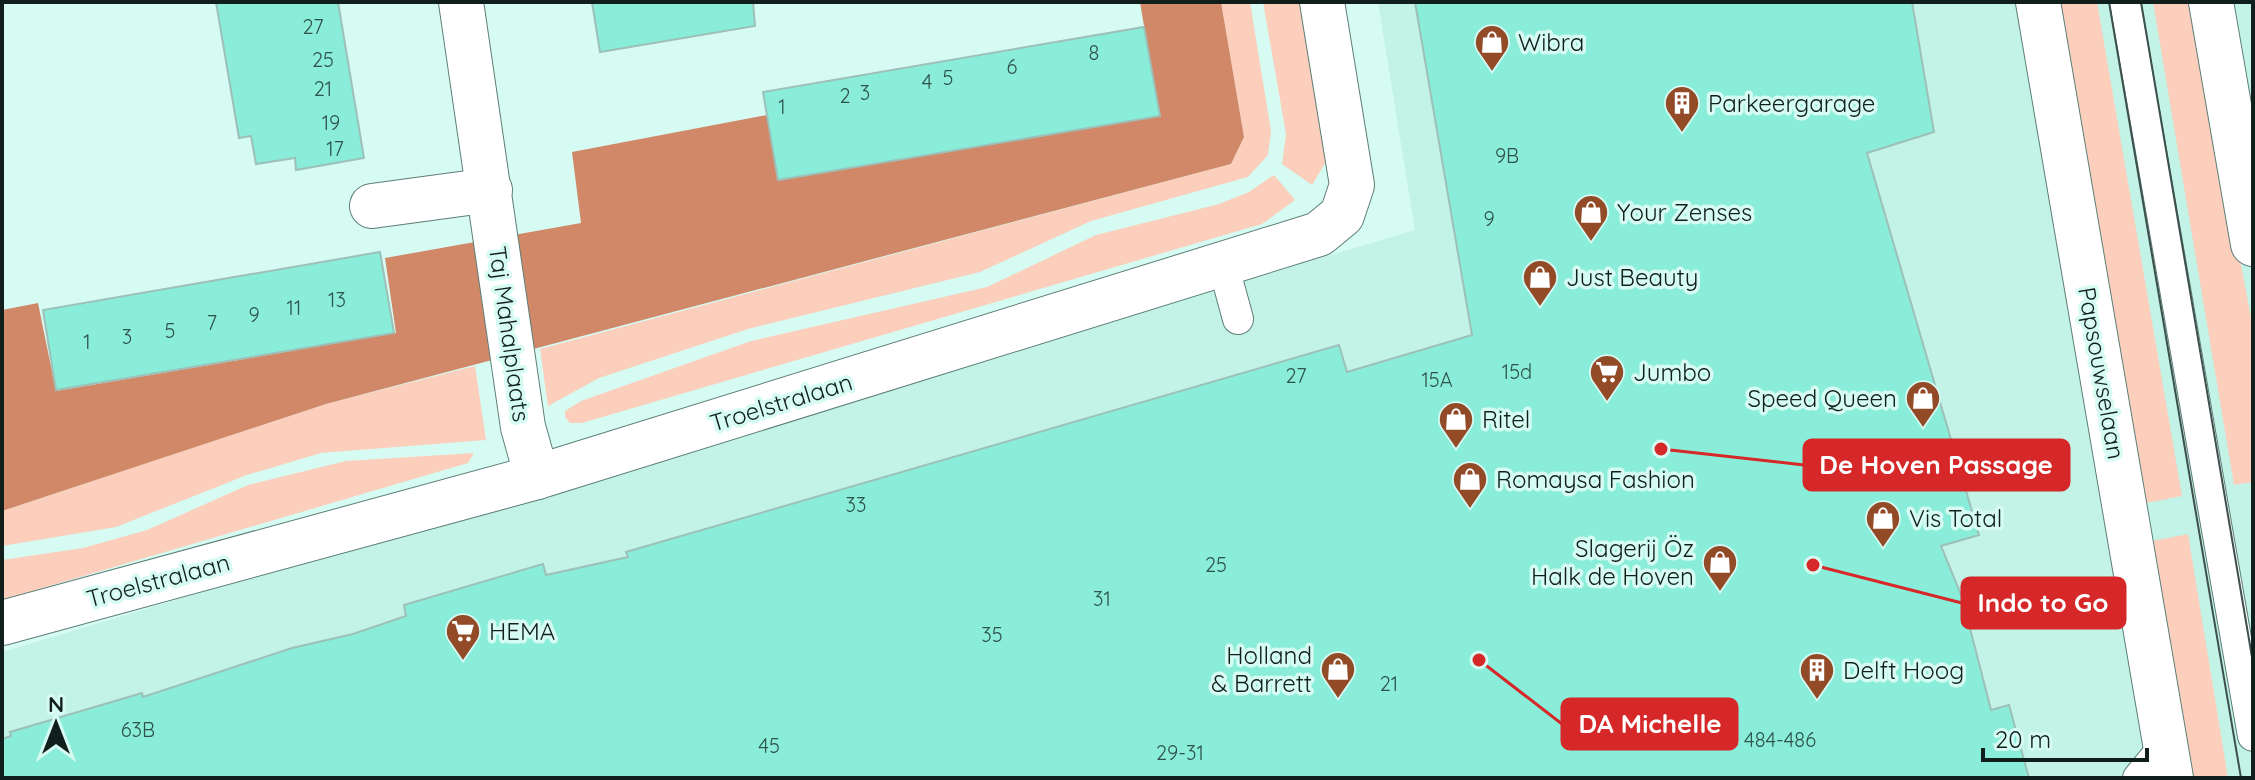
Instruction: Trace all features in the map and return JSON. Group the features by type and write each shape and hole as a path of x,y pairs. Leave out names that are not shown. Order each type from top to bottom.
{"street":[{"name":"Taj Mahalplaats","path":"461,2 518,393 537,477"},
{"name":"Troelstralaan","path":"2,623 537,477 1319,234 1342,215 1352,185 1322,2"},
{"name":"Papsouwselaan","path":"2038,2 2169,760"},
{"path":"2211,2 2253,244"},
{"path":"372,206 492,207"}],"lane":[{"path":"2125,2 2253,736"},
{"path":"1223,264 1238,319"},
{"name":"Papsouwselaan","path":"2138,778 2169,760"}],"shaded area":[{"path":"1140,2 1221,2 1244,137 1231,164 326,404 2,511 2,310 38,303 56,391 396,333 385,258 581,223 572,152 767,115 779,180 1159,116"},
{"path":"1221,2 1250,2 1271,131 1268,155 1248,177 1091,221 980,272 748,329 599,378 548,406 540,349 1231,164 1244,137"},
{"path":"1263,2 1300,2 1327,160 1312,185 1282,164 1286,134"},
{"path":"1378,2 2253,2 2253,778 2,778 2,652 1415,230"},
{"path":"2057,2 2097,2 2182,496 2136,505"},
{"path":"2153,2 2194,2 2193,12 2253,328 2253,482 2234,485"},
{"path":"1274,175 1295,200 1262,224 582,423 570,423 565,417 565,411 581,401 751,341 987,287 1096,235 1219,204 1249,192"},
{"path":"475,366 486,440 321,453 247,475 116,527 2,546 2,511 326,404"},
{"path":"474,453 468,463 2,600 2,560 83,548 147,530 248,485 346,461"},
{"path":"2188,534 2228,778 2184,778 2142,543"}],"building":[{"path":"216,2 338,2 364,158 296,170 295,158 256,164 251,136 239,138"},
{"path":"592,2 753,2 755,26 600,52"},
{"path":"1415,2 1912,2 1934,132 1867,153 1979,535 1941,546 1962,597 1991,710 2009,705 2029,778 2,778 2,739 11,736 10,732 142,693 143,697 292,648 353,634 406,616 404,605 543,564 546,575 628,557 626,552 1339,345 1347,372 1472,335"},
{"path":"1144,27 1160,116 778,180 763,92"},
{"path":"380,252 394,333 56,390 43,310"}],"tram line":[{"path":"2109,2 2241,778"},
{"path":"2141,2 2253,663"}],"place":[{"name":"Wibra","path":"1492,73"},
{"name":"Parkeergarage","path":"1682,134"},
{"name":"Your Zenses","path":"1591,243"},
{"name":"Just Beauty","path":"1540,308"},
{"name":"Jumbo","path":"1607,403"},
{"name":"Speed Queen","path":"1923,429"},
{"name":"De Hoven Passage","path":"1661,449"},
{"name":"Ritel","path":"1456,450"},
{"name":"Romaysa Fashion","path":"1470,510"},
{"name":"Vis Total","path":"1883,549"},
{"name":"Indo to Go","path":"1813,565"},
{"name":"Slagerij Öz Halk de Hoven","path":"1720,593"},
{"name":"DA Michelle","path":"1479,660"},
{"name":"HEMA","path":"463,662"},
{"name":"Holland & Barrett","path":"1338,700"},
{"name":"Delft Hoog","path":"1817,701"}]}
